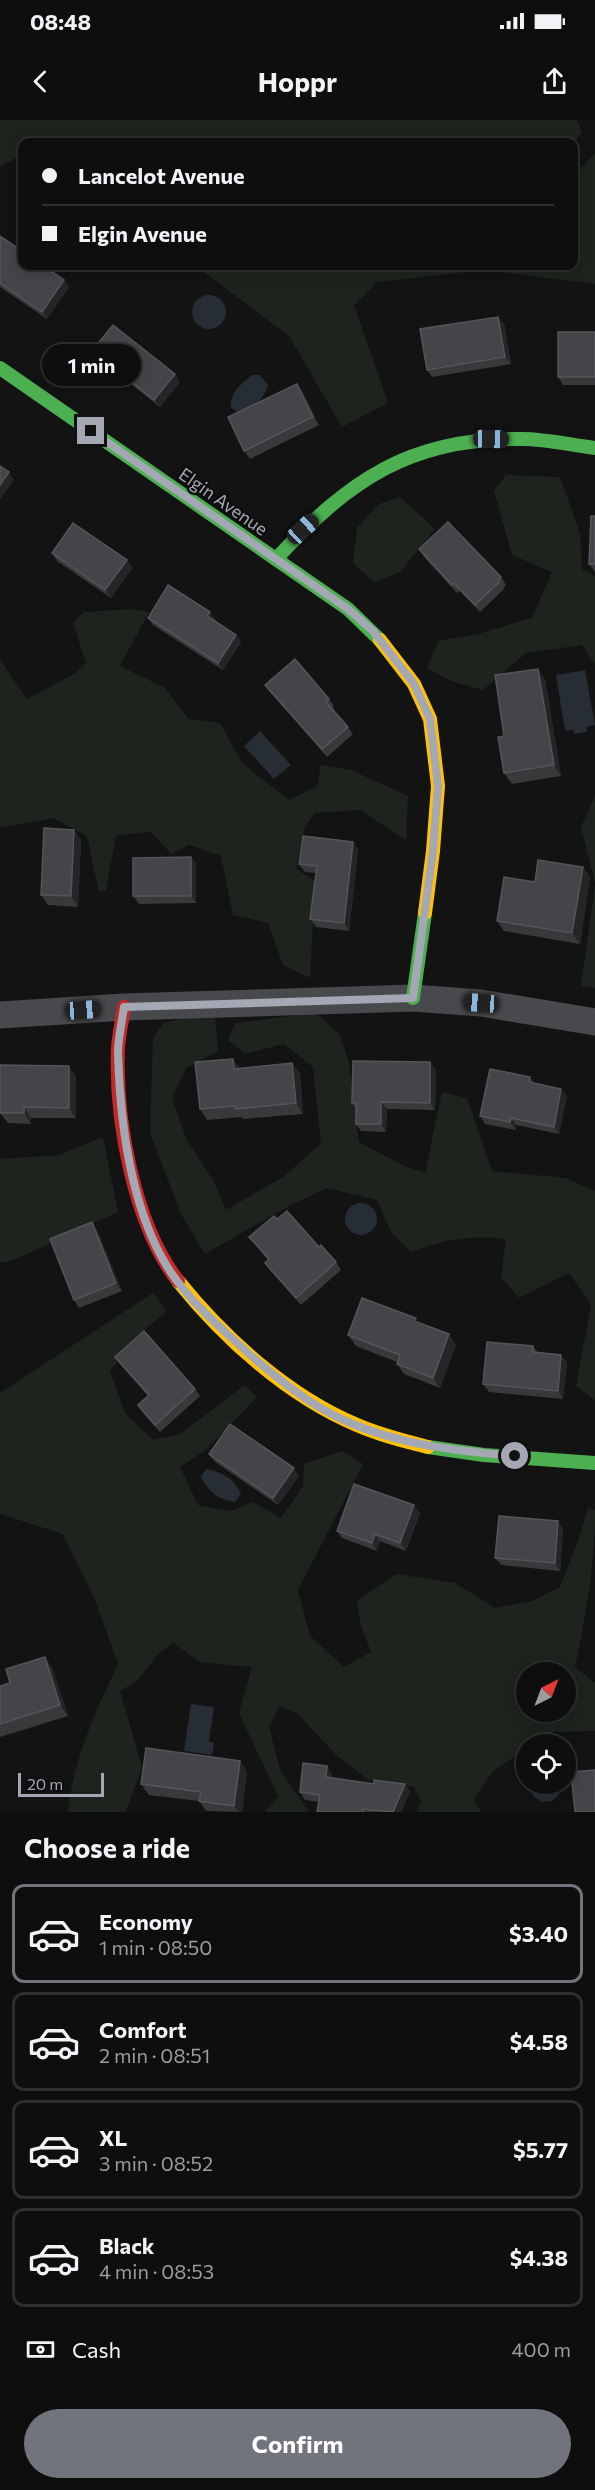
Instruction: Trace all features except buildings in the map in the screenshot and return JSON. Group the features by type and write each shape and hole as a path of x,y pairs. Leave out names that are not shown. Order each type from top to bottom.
{"street":[{"name":"Elgin Avenue","path":"0,368 276,560 323,590 373,631 414,684 430,719 438,786 433,851 413,998"},
{"path":"276,560 303,529 359,481 391,463 423,450 491,439 525,440 595,448"},
{"path":"0,1015 124,1007 413,998 481,1003 595,1022"},
{"path":"124,1007 118,1051 127,1149 136,1191 153,1242 169,1270 213,1321 262,1365 316,1405 345,1421 376,1433 408,1442 475,1453 595,1463"}],"shaded area":[{"path":"0,120 577,120 582,133 577,138 18,138 18,157 0,167"},
{"path":"595,153 595,284 484,270 578,270 578,172"},
{"path":"201,270 484,270 377,282 354,305 388,403 342,427 289,336"},
{"path":"209,295 221,300 226,312 221,324 209,329 197,324 192,312 197,300"},
{"path":"252,375 260,375 268,385 266,390 252,407 237,412 231,408 234,393"},
{"path":"506,475 560,477 580,533 582,569 595,576 595,664 582,645 526,653 483,690 451,681 427,668 438,641 478,634 532,618 552,572 512,555 494,491"},
{"path":"400,497 435,529 400,572 374,582 353,563 357,528 379,504"},
{"path":"132,609 149,612 120,666 165,688 188,719 220,723 242,763 289,800 317,786 321,765 351,770 408,796 406,840 360,810 315,813 305,826 296,869 315,881 310,978 283,965 268,923 233,915 221,856 189,845 171,854 151,832 116,835 106,890 99,892 87,836 53,818 0,828 0,660 27,699 74,674 86,663 73,623 84,612"},
{"path":"585,670 595,725 586,727 587,732 574,734 573,730 565,731 556,675"},
{"path":"260,731 291,765 274,779 244,746"},
{"path":"595,796 595,883 581,827"},
{"path":"595,885 595,988 581,986"},
{"path":"316,1013 340,1035 349,1063 359,1142 402,1165 425,1173 442,1092 467,1098 492,1171 566,1178 595,1191 595,1400 576,1386 591,1305 569,1273 519,1298 501,1277 506,1239 458,1239 411,1252 391,1232 377,1200 327,1188 289,1206 205,1254 181,1214 150,1133 153,1038 163,1024 194,1014 215,1017 218,1051 186,1068 172,1098 186,1138 214,1182 226,1210 283,1177 321,1144 313,1067 284,1044 245,1054 228,1040 235,1023"},
{"path":"103,1137 118,1212 14,1260 0,1263 0,1159 59,1155"},
{"path":"361,1203 372,1208 377,1219 372,1230 361,1235 350,1230 345,1219 350,1208"},
{"path":"153,1293 167,1311 142,1332 110,1371 125,1413 153,1440 180,1434 245,1385 257,1397 208,1448 180,1467 198,1505 231,1511 253,1502 281,1518 303,1486 304,1464 342,1451 363,1464 298,1590 310,1636 344,1667 371,1652 361,1626 357,1601 396,1574 455,1583 495,1608 532,1601 560,1587 588,1508 595,1510 589,1589 576,1662 516,1662 516,1722 576,1722 576,1668 595,1683 595,1731 516,1734 516,1756 493,1771 474,1800 481,1812 416,1812 421,1802 414,1787 367,1779 336,1755 298,1714 279,1706 269,1727 280,1770 309,1812 265,1812 278,1796 239,1713 252,1667 200,1662 173,1643 158,1654 138,1680 120,1691 142,1767 126,1812 68,1812 80,1754 118,1664 95,1600 63,1534 0,1514 0,1393"},
{"path":"206,1469 223,1474 232,1480 241,1494 235,1502 219,1497 207,1487 201,1477"},
{"path":"191,1704 214,1707 209,1741 214,1743 212,1755 184,1751"},
{"path":"532,1794 559,1794 552,1801 542,1802"}],"traffic: fast":[{"path":"0,368 348,609 380,640"},
{"path":"276,559 303,531 357,486 415,455 447,446 483,440 531,439 595,448"},
{"path":"413,998 425,913"},
{"path":"428,1447 484,1455 595,1463"}],"traffic: slow":[{"path":"380,640 414,684 430,719 438,786 425,913"},
{"path":"178,1281 216,1324 282,1382 331,1413 366,1429 428,1447"}],"traffic: jam":[{"path":"124,1007 118,1048 118,1076 120,1107 130,1170 150,1231 163,1258 178,1281"}],"route":[{"path":"91,431 242,537 323,590 373,631 414,684 430,719 438,786 433,851 413,998 124,1007 118,1051 127,1149 142,1212 153,1242 169,1270 213,1321 262,1365 316,1405 345,1421 408,1442 475,1453 515,1456"}]}
